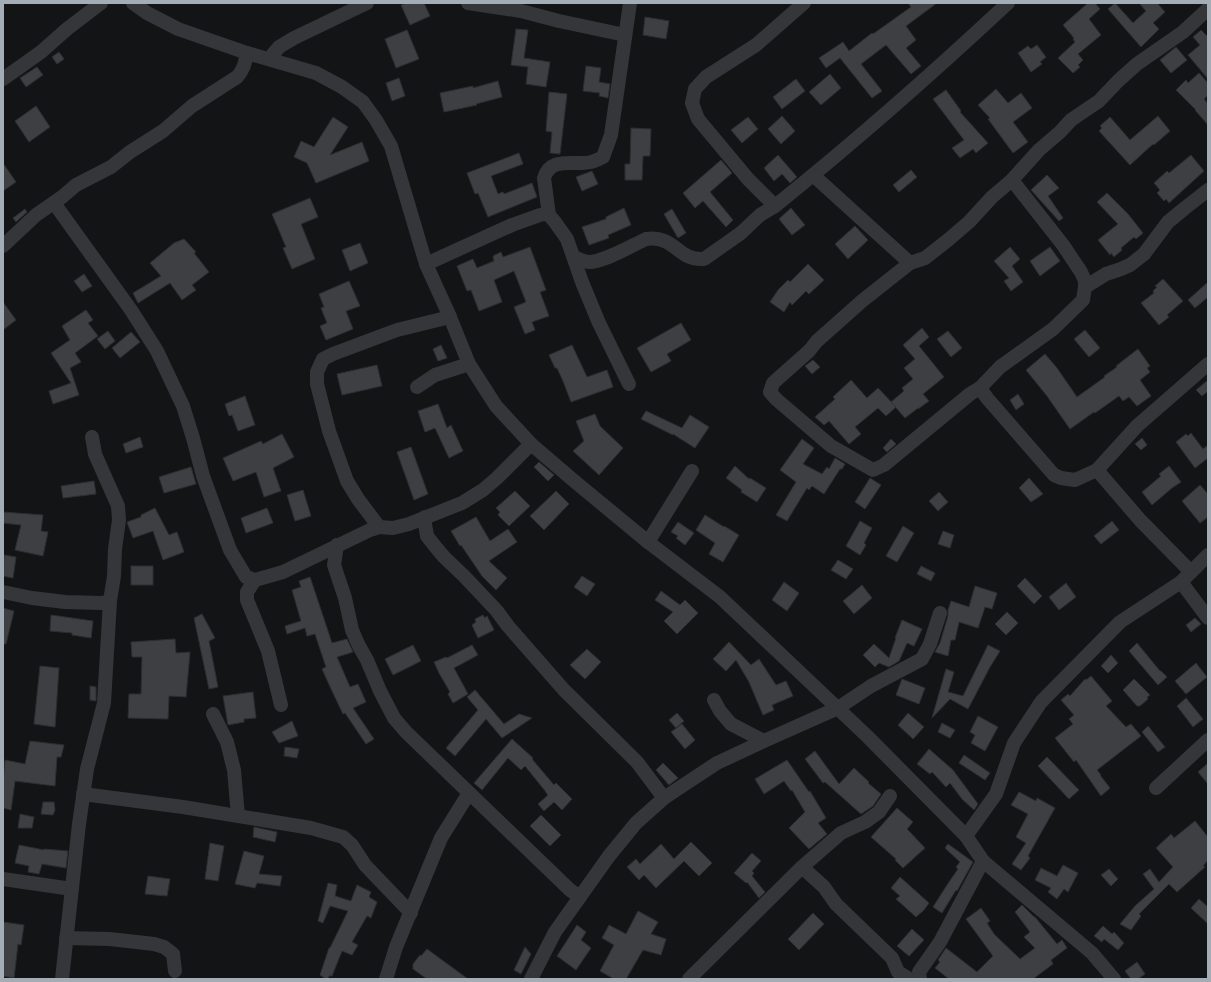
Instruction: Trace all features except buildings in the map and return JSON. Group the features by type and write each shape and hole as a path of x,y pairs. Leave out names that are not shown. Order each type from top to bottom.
{"street":[{"path":"3,79 41,52 67,29 102,3"},
{"path":"133,3 147,13 178,29 316,73 342,87 362,102 376,120 391,146 426,264 450,317 468,364 496,406 531,444 648,542 720,597 838,708 966,836 983,861 1092,953 1114,979"},
{"path":"269,59 279,47 294,38 367,3"},
{"path":"468,3 521,11 625,35"},
{"path":"629,384 599,323 582,282 567,239 549,215 544,178 546,172 551,166 591,162 603,157 611,135 630,3"},
{"path":"776,206 748,179 698,119 692,103 695,89 706,77 756,44 804,3"},
{"path":"574,257 586,262 594,261 606,258 646,239 653,238 663,240 690,258 697,260 704,259 741,233 760,215 776,206 814,175 922,82 1008,3"},
{"path":"1012,180 1063,245 1081,272 1085,281 1083,300 1053,329 1000,367 980,388 970,394 884,466 873,470 831,446 776,399 770,392 773,383 809,352 817,341 862,301 910,263 925,258 948,240 969,222 992,197 1012,180 1071,120 1099,101 1118,81 1138,64 1183,32 1208,9"},
{"path":"3,246 36,215 76,185 111,167 130,152 163,131 192,106 237,77 243,68 247,52"},
{"path":"814,175 910,263"},
{"path":"1085,287 1106,274 1130,265 1144,254 1168,222 1208,190"},
{"path":"54,203 131,310 157,350 183,406 203,476 230,550 246,577 256,580 282,572 379,527 393,528 409,524 462,503 483,490 531,444"},
{"path":"426,264 512,225 540,215 549,215"},
{"path":"379,527 346,480 329,431 317,384 317,372 323,359 333,354 397,330 450,317"},
{"path":"418,387 435,376 468,364"},
{"path":"980,388 1054,475 1061,478 1076,480 1098,470 1137,426 1208,364"},
{"path":"62,979 83,794 87,769 104,703 110,601 114,576 119,512 118,506 95,454 92,437"},
{"path":"1098,470 1140,520 1191,572"},
{"path":"648,542 692,471"},
{"path":"425,517 427,536 444,557 497,611 564,690 638,762 664,798"},
{"path":"337,546 334,565 345,598 352,630 394,718 406,732 469,793 570,890 580,897"},
{"path":"966,836 996,794 1014,743 1041,702 1120,622 1181,582 1208,555"},
{"path":"256,580 247,592 247,600 268,651 281,705"},
{"path":"1181,582 1208,618"},
{"path":"3,592 32,598 65,602 102,603 110,601"},
{"path":"531,979 555,932 609,856 636,823 664,798 717,763 838,708 871,686 922,660 930,644 940,613"},
{"path":"714,700 720,711 731,724 764,741"},
{"path":"213,714 227,742 234,770 238,816"},
{"path":"1156,788 1208,740"},
{"path":"387,978 396,947 441,838 469,793"},
{"path":"83,794 183,806 311,828 343,837 352,845 364,865 411,913"},
{"path":"689,979 802,867 841,833 865,822 879,812 890,796"},
{"path":"920,979 919,972 940,942 983,861"},
{"path":"802,867 824,887 836,904 892,958 898,972 909,979"},
{"path":"3,880 72,890"},
{"path":"66,938 110,939 154,944 164,947 172,954 175,971"}]}
